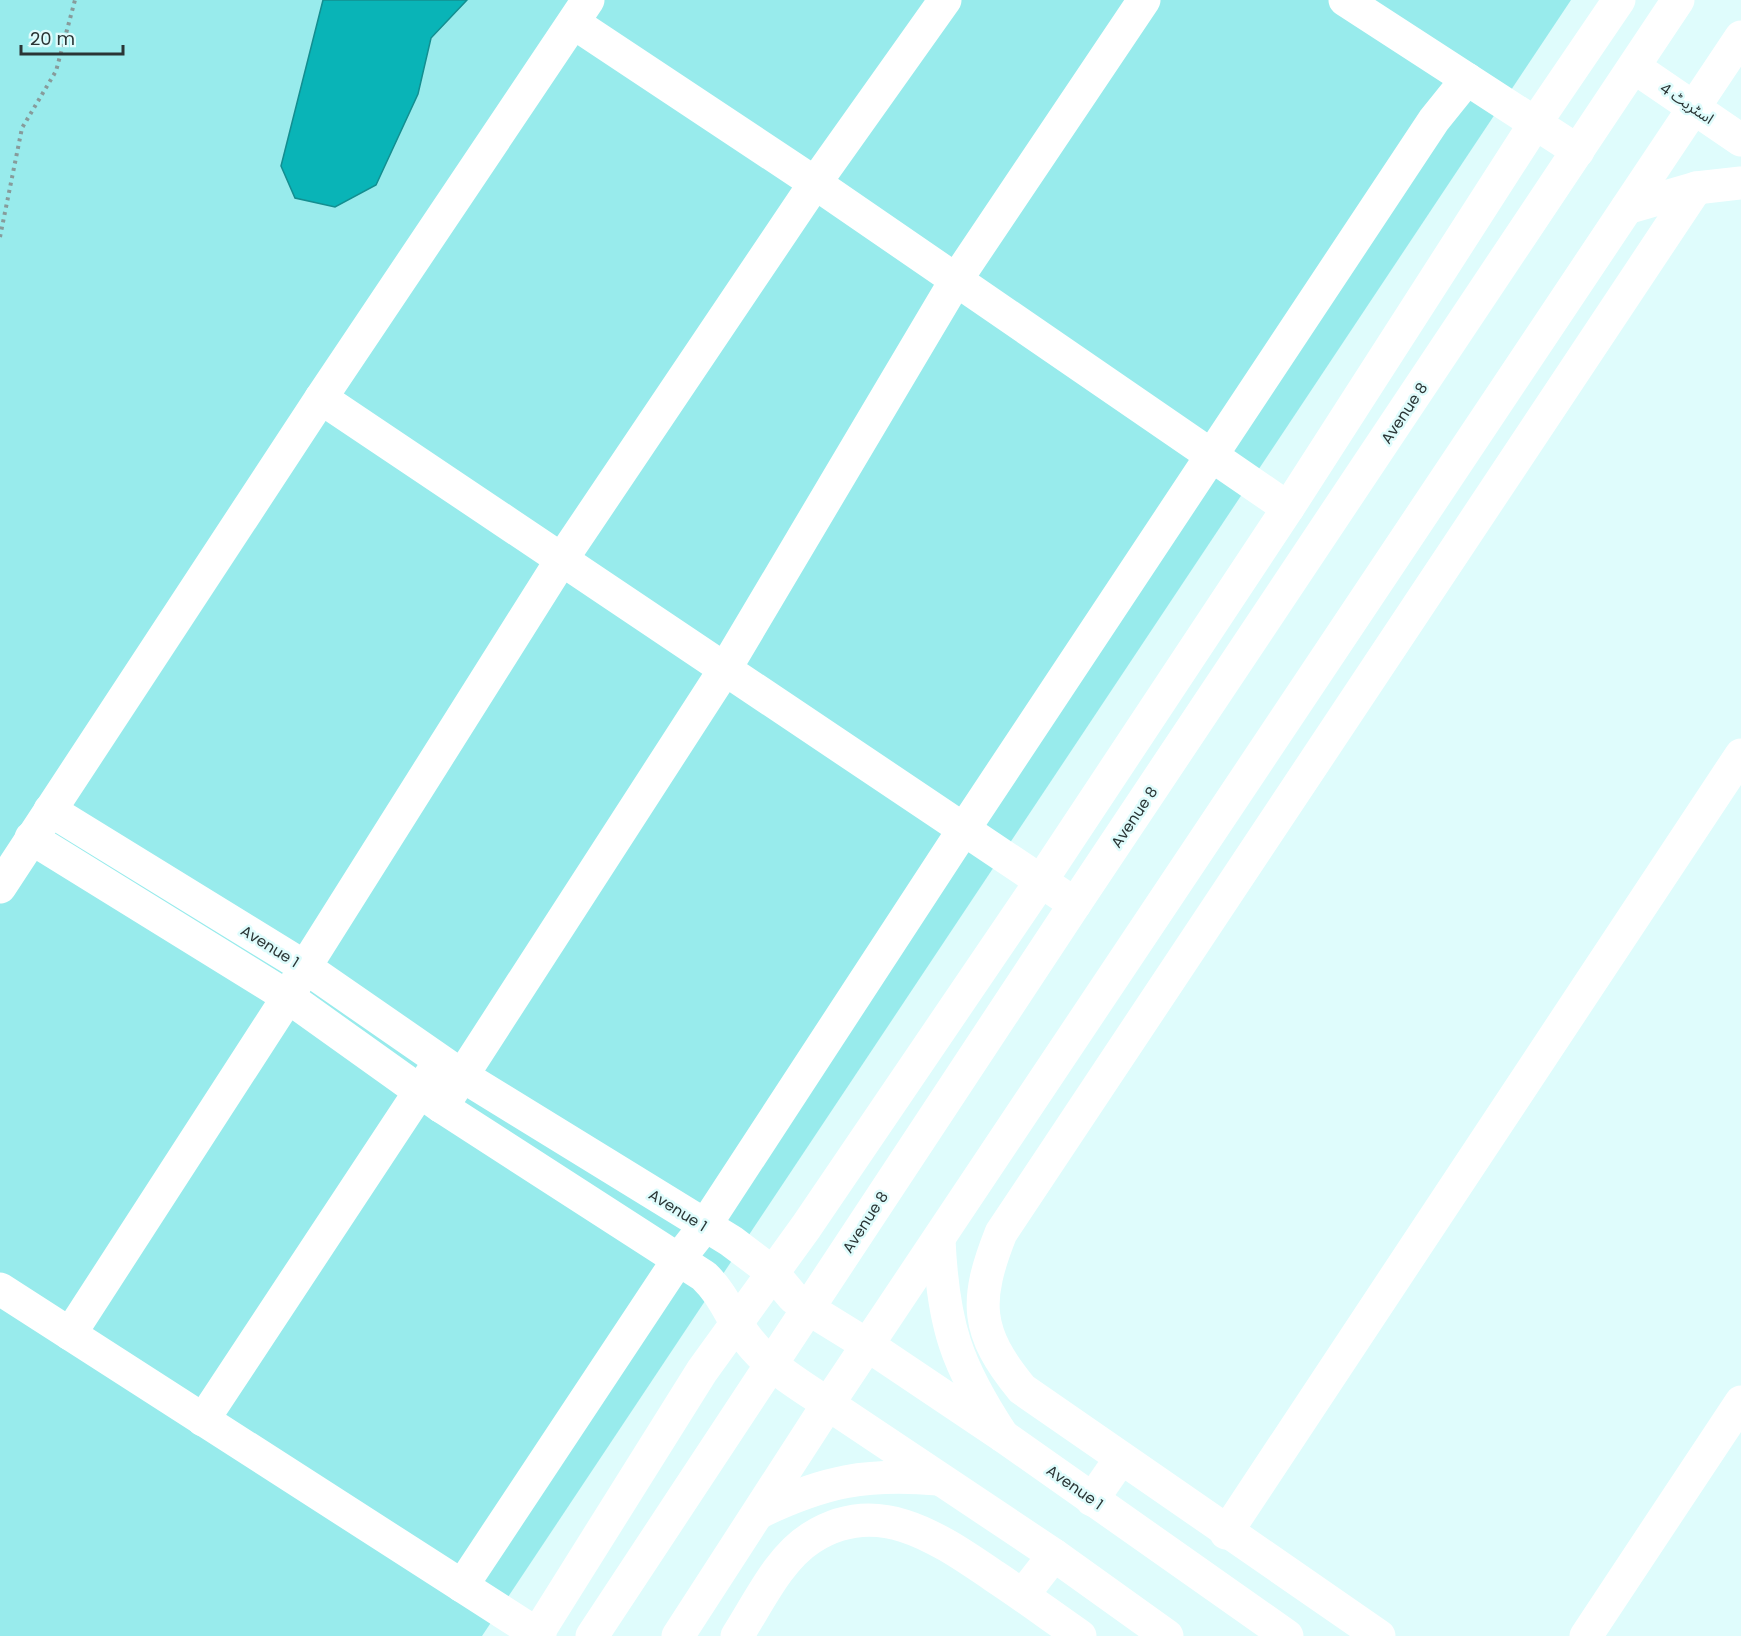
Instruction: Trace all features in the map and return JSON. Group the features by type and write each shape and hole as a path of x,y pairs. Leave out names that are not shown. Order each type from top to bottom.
{"street":[{"path":"70,1334 288,998 304,967 562,559 815,183 945,0"},
{"path":"203,1419 432,1099 450,1068 725,669 956,280 1144,0"},
{"path":"1345,0 1578,151"},
{"path":"0,1289 537,1635 736,1321 806,1227 1041,881 1288,508 1536,123 1619,0"},
{"name":"Avenue 8","path":"592,1636 1075,904 1678,0"},
{"path":"0,887 321,398 581,11 815,183 1288,508"},
{"path":"678,1636 828,1404 869,1346 1741,37"},
{"name":"اسٹریٹ 4","path":"1634,67 1741,140"},
{"path":"462,1586 678,1260 704,1227 964,829 1427,130 1467,79"},
{"path":"1627,208 1696,188 1741,183"},
{"path":"1378,1636 1226,1533 1022,1389 1000,1363 983,1321 983,1293 990,1259 1000,1233 1696,188"},
{"path":"321,398 1075,904"},
{"path":"1226,1533 1741,755"},
{"name":"Avenue 1","path":"50,810 304,967 450,1068 730,1241 772,1272 793,1297 809,1309 869,1346 1003,1436 1287,1636"},
{"path":"31,838 288,998 432,1099 704,1276 720,1292 746,1338 770,1364 1054,1555 1167,1636"},
{"path":"939,1240 941,1292 953,1344 974,1392 1003,1436"},
{"path":"1586,1636 1741,1402"},
{"path":"1092,1500 1121,1458"},
{"path":"760,1512 802,1492 846,1480 892,1475 938,1479"},
{"path":"737,1636 785,1563 809,1539 840,1523 875,1520 905,1526 940,1539 1080,1636"},
{"path":"1023,1595 1054,1555"}],"path":[{"path":"0,237 22,128 56,70 75,0"}],"shaded area":[{"path":"0,0 1571,0 482,1636 0,1636"},
{"path":"323,0 467,0 431,38 418,94 376,185 335,207 295,198 281,166"}]}
